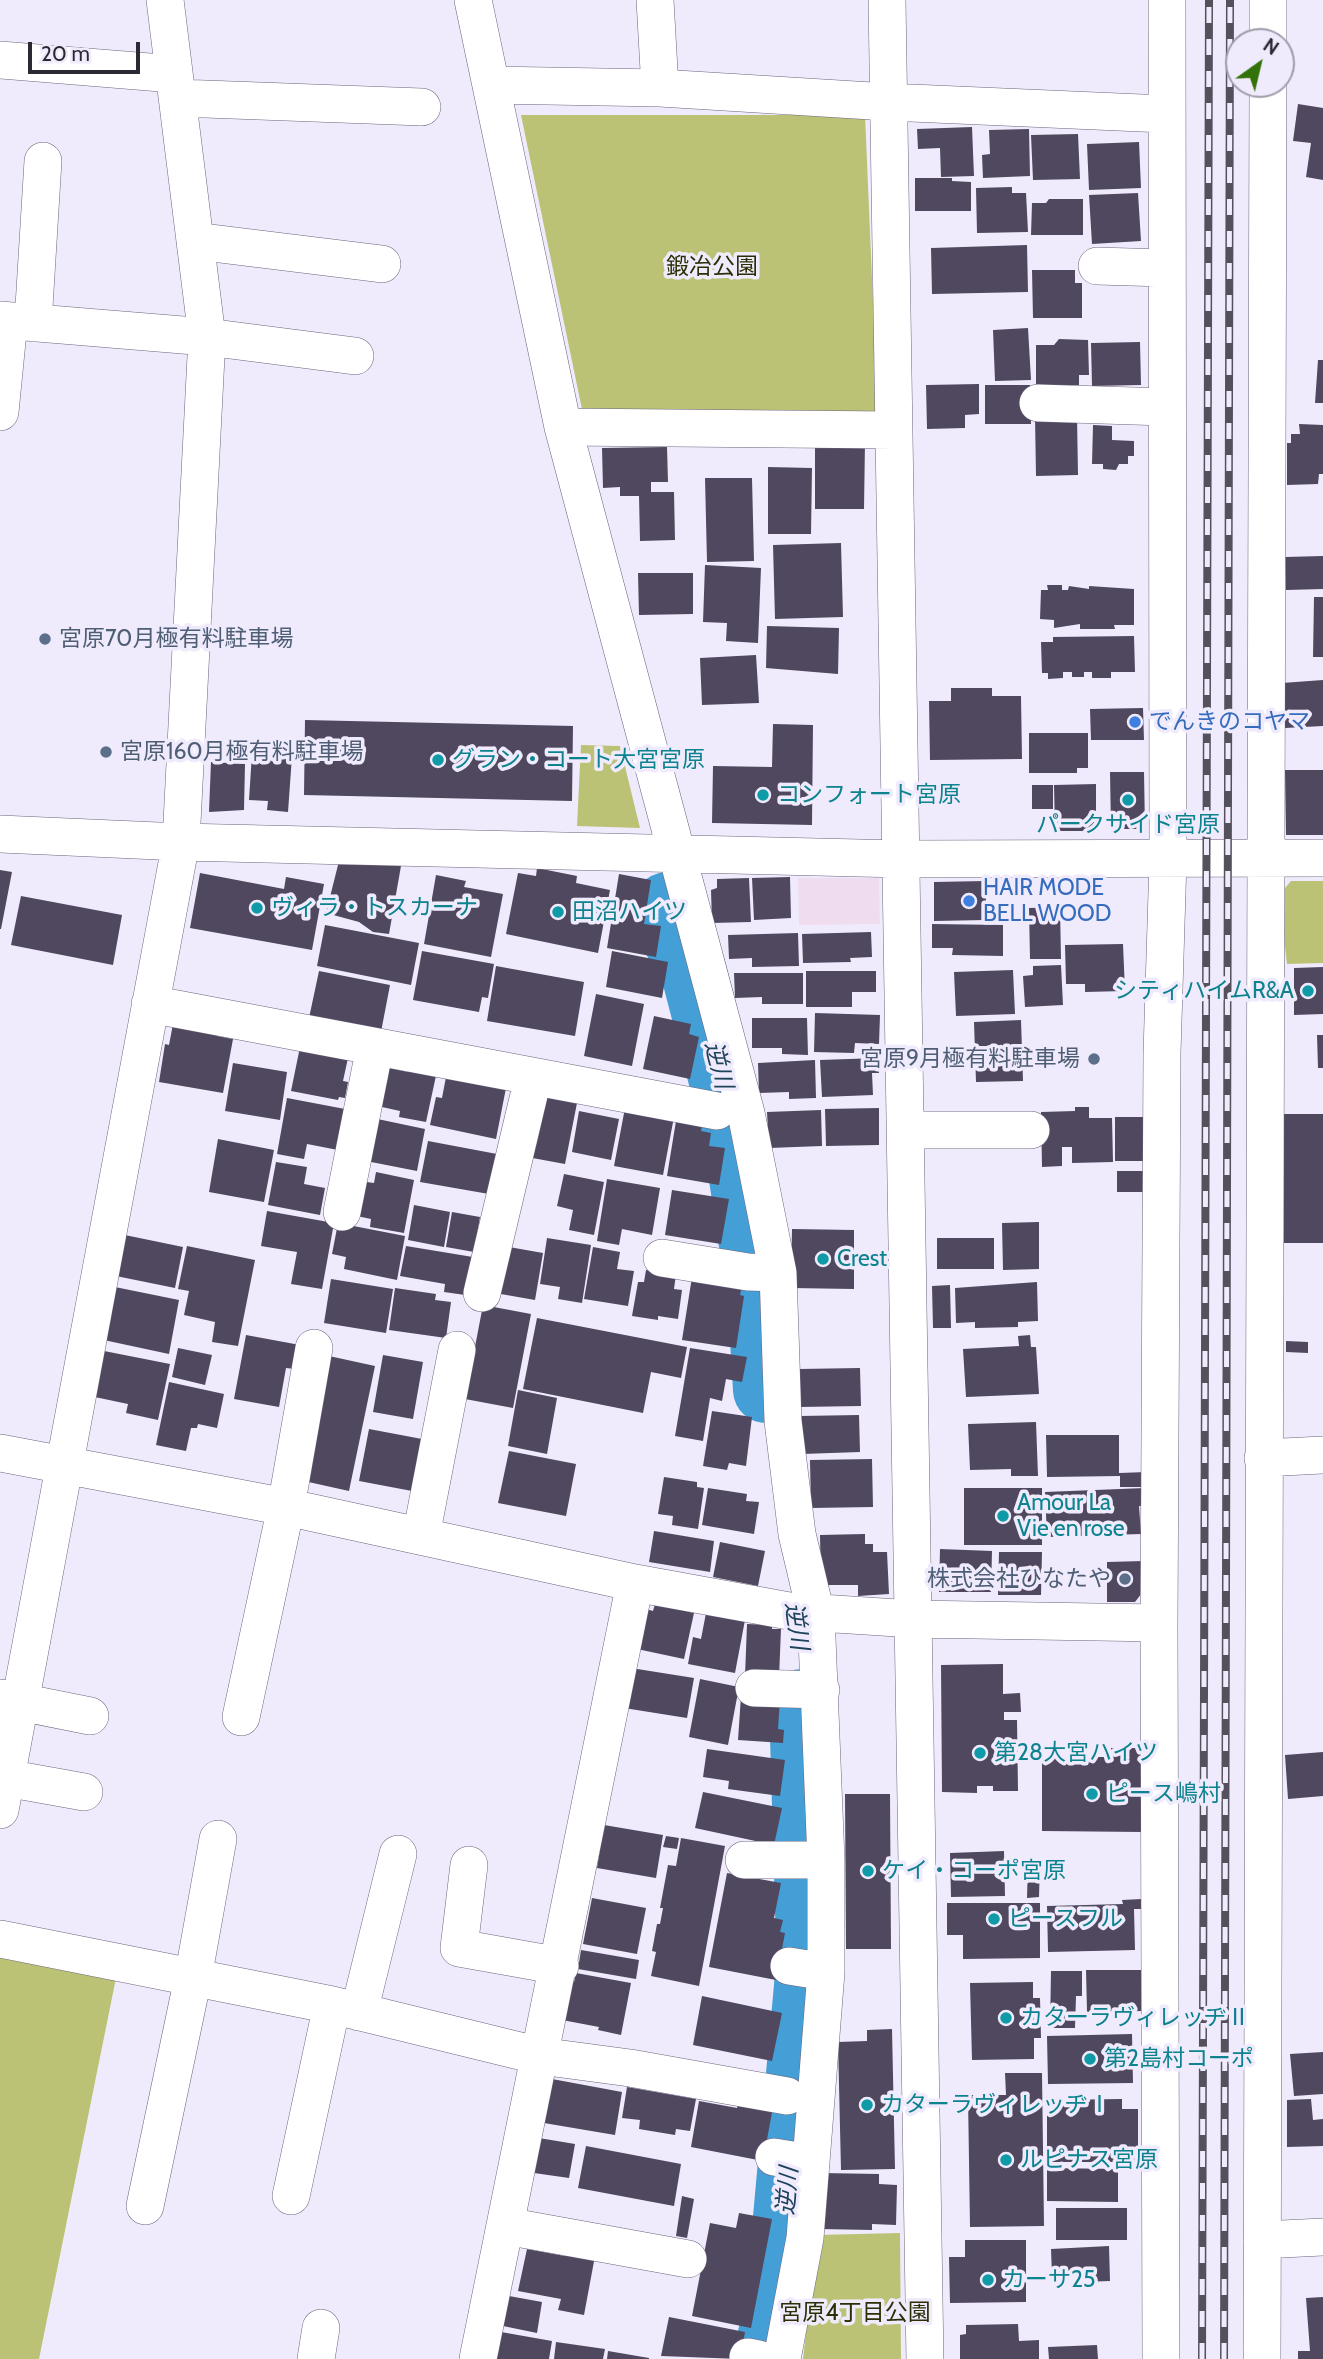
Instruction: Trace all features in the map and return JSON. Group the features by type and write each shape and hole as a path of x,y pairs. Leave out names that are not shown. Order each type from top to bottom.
{"street":[{"path":"84,1792 3,1794 10,1700 66,1465 181,842 207,337 165,0"},
{"path":"473,0 563,427 674,852 706,1008 746,1113 763,1272 778,1481 802,1613 808,1690 813,1862 808,1969 792,2160 805,2238 763,2358"},
{"path":"655,0 660,88"},
{"path":"887,0 925,2359"},
{"path":"1161,2359 1159,1623 1162,1053 1168,860 1165,268 1167,0"},
{"path":"1268,0 1268,28"},
{"path":"0,60 176,86 422,107"},
{"path":"491,85 660,88 888,102 1165,114"},
{"path":"1262,2359 1268,98"},
{"path":"0,412 43,161"},
{"path":"195,241 382,264"},
{"path":"1097,266 1165,268"},
{"path":"14,322 207,337 355,356"},
{"path":"1038,403 1166,407"},
{"path":"563,427 892,430"},
{"path":"0,834 181,842 902,859 1323,858"},
{"path":"150,1004 717,1111"},
{"path":"342,1212 375,1047"},
{"path":"482,1293 533,1078"},
{"path":"906,1130 1031,1130"},
{"path":"662,1258 763,1272"},
{"path":"241,1717 286,1507 314,1348"},
{"path":"421,1536 457,1350"},
{"path":"0,1453 286,1507 635,1583 802,1613 913,1619 1159,1623"},
{"path":"1263,1458 1323,1455"},
{"path":"478,2359 560,1966 635,1583"},
{"path":"754,1688 808,1690"},
{"path":"10,1700 90,1716"},
{"path":"145,2206 193,1978 218,1839"},
{"path":"291,2196 345,2008 398,1854"},
{"path":"744,1860 813,1862"},
{"path":"469,1865 458,1948 560,1966"},
{"path":"0,1939 345,2008 540,2056 630,2068 787,2096"},
{"path":"506,2226 688,2259"},
{"path":"1262,2240 1323,2237"}],"shaded area":[{"path":"798,878 879,878 880,924 799,925"}],"green space":[{"name":"鍛冶公園","path":"521,115 865,115 878,420 584,419"},
{"path":"581,745 620,746 640,828 577,826"},
{"path":"1291,881 1323,881 1323,963 1287,964 1279,895"},
{"path":"0,1957 116,1978 39,2359 0,2359"},
{"name":"宮原4丁目公園","path":"900,2233 901,2359 803,2359 817,2235"}],"building":[{"path":"1298,104 1323,108 1323,180 1306,177 1311,143 1293,141"},
{"path":"972,127 974,176 941,177 940,148 918,149 917,129"},
{"path":"1029,129 1030,176 983,178 982,155 990,154 989,130"},
{"path":"1078,134 1080,179 1033,180 1031,135"},
{"path":"1139,142 1141,188 1089,190 1087,144"},
{"path":"915,178 952,178 952,181 971,182 971,211 915,211"},
{"path":"1012,187 1012,193 1026,193 1028,232 977,233 976,188"},
{"path":"1138,193 1141,241 1092,244 1089,195"},
{"path":"1049,199 1083,199 1083,235 1031,235 1032,203 1046,203"},
{"path":"1027,245 1028,292 932,294 931,248"},
{"path":"1032,270 1075,270 1075,283 1082,283 1082,318 1033,318"},
{"path":"1028,328 1031,380 995,381 993,330"},
{"path":"1059,339 1088,340 1089,375 1079,375 1079,385 1036,385 1036,345 1054,345"},
{"path":"1140,342 1141,385 1092,386 1091,343"},
{"path":"1318,360 1323,360 1323,403 1315,403"},
{"path":"979,384 979,414 965,415 965,428 927,429 926,385"},
{"path":"985,385 1030,385 1031,424 985,424"},
{"path":"1077,416 1078,475 1036,476 1035,417"},
{"path":"1299,424 1323,425 1323,474 1319,474 1318,484 1287,485 1287,443 1291,443 1291,434 1300,434"},
{"path":"1093,425 1112,426 1112,440 1134,441 1134,456 1128,456 1128,464 1119,464 1116,470 1103,469 1103,464 1092,464"},
{"path":"815,441 865,441 864,509 815,509"},
{"path":"667,447 668,482 651,482 651,492 674,492 675,540 640,541 639,496 620,496 620,487 603,488 602,448"},
{"path":"768,467 812,468 811,534 768,534"},
{"path":"705,478 752,478 754,561 707,562"},
{"path":"841,543 843,617 775,619 773,545"},
{"path":"1323,556 1323,589 1286,590 1285,557"},
{"path":"705,565 761,568 758,643 726,641 727,623 703,622"},
{"path":"638,573 693,573 693,614 639,615"},
{"path":"1047,585 1062,585 1062,590 1068,590 1069,586 1134,589 1134,625 1114,625 1115,629 1080,629 1080,624 1054,628 1054,620 1040,619 1041,590 1048,590"},
{"path":"1314,597 1323,597 1323,657 1313,657"},
{"path":"767,626 839,628 838,674 766,668"},
{"path":"1134,636 1135,672 1111,672 1111,678 1092,678 1092,672 1084,672 1084,677 1072,677 1072,672 1063,672 1063,678 1048,679 1048,673 1042,673 1041,642 1053,642 1053,637"},
{"path":"756,655 759,703 702,705 700,658"},
{"path":"1323,680 1323,726 1285,728 1282,683"},
{"path":"951,688 992,688 992,696 1021,696 1022,759 930,760 929,701 951,701"},
{"path":"1143,708 1144,740 1091,740 1090,709"},
{"name":"グラン・コート大宮宮原","path":"305,720 573,726 572,801 304,795"},
{"name":"コンフォート宮原","path":"773,724 813,725 812,825 712,823 713,766 772,767"},
{"path":"1029,733 1088,733 1088,768 1077,768 1077,773 1029,773"},
{"path":"252,753 292,756 288,812 267,810 268,801 249,800"},
{"path":"211,762 245,764 244,810 209,812"},
{"path":"1285,770 1323,770 1323,835 1286,835"},
{"name":"パークサイド宮原","path":"1110,772 1144,772 1145,829 1111,829"},
{"path":"1096,784 1096,831 1055,831 1054,785"},
{"path":"1032,785 1053,785 1053,809 1032,809"},
{"path":"339,861 401,866 389,934 373,932 359,922 326,913"},
{"name":"田沼ハイツ","path":"537,868 577,876 576,883 610,890 598,953 506,934 518,873 536,876"},
{"path":"0,870 12,872 1,929 0,929"},
{"name":"ヴィラ・トスカーナ","path":"200,873 284,889 286,877 324,884 312,950 190,928"},
{"path":"619,874 651,880 644,924 661,926 656,957 607,948"},
{"path":"436,875 466,881 464,887 503,894 491,957 424,944"},
{"path":"790,877 791,918 754,920 752,878"},
{"path":"749,878 751,922 712,923 711,890 717,888 717,879"},
{"path":"986,881 986,920 934,921 934,882"},
{"path":"21,896 122,915 113,965 11,945"},
{"path":"1060,907 1061,959 1030,959 1029,908"},
{"path":"932,924 1003,925 1003,956 952,955 953,948 932,948"},
{"path":"325,925 419,943 411,985 317,966"},
{"path":"871,932 872,957 850,958 851,962 803,963 802,934"},
{"path":"798,933 799,966 752,967 752,958 729,959 728,935"},
{"path":"1123,944 1125,991 1085,992 1085,984 1066,984 1065,945"},
{"path":"422,951 494,964 488,998 482,997 479,1012 413,1000"},
{"path":"612,951 668,962 662,998 606,987"},
{"path":"1061,965 1063,1005 1025,1007 1023,976 1033,975 1033,966"},
{"path":"496,966 584,982 575,1036 487,1021"},
{"name":"シティハイムR&A","path":"1323,967 1323,1014 1294,1015 1294,968"},
{"path":"1013,970 1015,1014 956,1016 954,972"},
{"path":"319,971 390,985 381,1032 309,1018"},
{"path":"806,971 876,971 876,992 852,992 852,1007 806,1007"},
{"path":"734,973 803,973 803,1004 762,1004 762,997 735,998"},
{"path":"596,994 644,1004 632,1066 584,1056"},
{"path":"815,1013 880,1015 879,1044 855,1043 854,1053 814,1052"},
{"path":"654,1016 691,1024 689,1034 699,1037 690,1079 643,1069"},
{"path":"752,1018 807,1018 808,1055 782,1054 782,1048 752,1048"},
{"path":"1021,1020 1023,1081 976,1082 974,1022"},
{"path":"173,1024 218,1032 217,1036 233,1039 223,1093 159,1082 165,1044 169,1045"},
{"path":"1317,1035 1323,1035 1323,1068 1318,1068"},
{"path":"300,1047 348,1058 343,1081 348,1082 345,1098 339,1097 338,1100 291,1091"},
{"path":"878,1058 879,1073 872,1073 873,1095 822,1097 820,1060"},
{"path":"815,1060 816,1098 789,1099 789,1092 759,1093 758,1063"},
{"path":"233,1063 287,1072 280,1120 225,1111"},
{"path":"381,1066 408,1072 409,1066 437,1071 426,1122 399,1117 400,1111 373,1105"},
{"path":"446,1077 506,1088 496,1139 430,1125 436,1097 442,1098"},
{"path":"538,1095 577,1103 565,1164 527,1157"},
{"path":"287,1098 345,1109 338,1150 307,1144 304,1159 277,1154"},
{"path":"1075,1107 1089,1107 1089,1118 1112,1118 1113,1162 1072,1163 1072,1147 1062,1147 1062,1166 1042,1167 1041,1112 1075,1111"},
{"path":"625,1108 674,1117 663,1175 614,1166"},
{"path":"879,1108 879,1145 826,1146 825,1109"},
{"path":"821,1110 822,1146 769,1148 767,1112"},
{"path":"579,1111 619,1119 611,1160 572,1152"},
{"path":"1282,1114 1323,1114 1323,1243 1281,1243"},
{"path":"368,1117 425,1129 417,1171 366,1161"},
{"path":"1115,1117 1149,1117 1149,1161 1115,1161"},
{"path":"676,1121 702,1125 701,1131 711,1133 709,1146 725,1148 719,1185 667,1176"},
{"path":"218,1139 274,1150 264,1202 209,1192"},
{"path":"428,1141 497,1154 489,1194 420,1182"},
{"path":"276,1162 307,1167 304,1184 325,1188 320,1215 268,1205"},
{"path":"1117,1171 1145,1171 1145,1192 1117,1192"},
{"path":"376,1172 414,1180 404,1233 370,1227 371,1219 352,1215 359,1181 374,1183"},
{"path":"564,1174 604,1182 594,1235 569,1230 573,1210 557,1206"},
{"path":"607,1179 660,1188 652,1235 622,1229 619,1245 597,1241"},
{"path":"672,1190 729,1199 721,1244 665,1235"},
{"path":"414,1205 450,1212 444,1247 408,1240"},
{"path":"267,1211 334,1223 322,1289 291,1284 297,1252 261,1246"},
{"path":"452,1212 480,1217 474,1252 446,1247"},
{"path":"1039,1222 1039,1269 1003,1270 1002,1223"},
{"path":"338,1223 405,1236 397,1280 344,1269 346,1257 332,1254"},
{"name":"Crest","path":"792,1229 854,1230 854,1289 791,1288"},
{"path":"120,1234 183,1247 175,1288 111,1275"},
{"path":"547,1238 591,1245 582,1303 558,1299 560,1287 540,1284"},
{"path":"937,1238 994,1238 994,1269 937,1269"},
{"path":"187,1246 255,1260 238,1346 212,1342 215,1322 184,1315 189,1291 178,1289"},
{"path":"406,1246 479,1258 472,1296 444,1292 445,1284 400,1276"},
{"path":"509,1247 543,1253 535,1300 495,1293"},
{"path":"593,1247 620,1252 617,1269 634,1271 628,1306 584,1299"},
{"path":"646,1270 676,1274 674,1289 682,1290 678,1319 658,1316 658,1320 632,1316 638,1282 644,1282"},
{"path":"692,1277 742,1285 740,1295 744,1296 736,1348 682,1340"},
{"path":"331,1279 393,1289 386,1333 324,1323"},
{"path":"1037,1282 1038,1321 1018,1322 1018,1327 975,1328 975,1322 956,1323 955,1288"},
{"path":"950,1285 951,1328 933,1328 932,1286"},
{"path":"110,1286 179,1300 169,1354 99,1339"},
{"path":"395,1288 436,1294 435,1300 451,1302 446,1338 389,1330"},
{"path":"483,1305 531,1314 513,1408 465,1399"},
{"path":"537,1318 687,1347 681,1378 651,1372 643,1413 523,1389"},
{"path":"246,1335 300,1345 295,1369 286,1368 279,1407 234,1399"},
{"path":"1030,1335 1031,1347 1036,1347 1039,1394 966,1397 963,1349 1019,1346 1018,1336"},
{"path":"1286,1341 1308,1342 1308,1353 1286,1352"},
{"path":"178,1348 212,1355 205,1385 172,1377"},
{"path":"690,1348 747,1357 742,1382 726,1379 722,1401 710,1398 703,1441 675,1436"},
{"path":"99,1350 170,1364 158,1420 126,1413 128,1404 90,1396"},
{"path":"383,1355 423,1362 413,1419 373,1412"},
{"path":"329,1356 375,1366 349,1491 304,1481"},
{"path":"860,1368 861,1406 799,1407 799,1369"},
{"path":"169,1382 224,1394 217,1428 198,1424 197,1428 191,1428 186,1451 156,1445"},
{"path":"518,1390 557,1398 547,1454 508,1446"},
{"path":"712,1411 752,1417 746,1466 729,1463 727,1470 703,1466"},
{"path":"859,1415 860,1452 802,1454 800,1416"},
{"path":"1036,1422 1038,1476 1011,1476 1011,1469 970,1470 968,1424"},
{"path":"369,1429 422,1439 412,1491 359,1481"},
{"path":"1046,1435 1119,1435 1119,1473 1147,1472 1148,1487 1120,1487 1120,1476 1047,1477"},
{"path":"509,1451 576,1464 566,1516 498,1503"},
{"path":"872,1459 873,1507 811,1508 810,1460"},
{"path":"664,1477 697,1482 697,1487 704,1488 698,1529 672,1525 673,1516 658,1514"},
{"path":"708,1488 747,1494 746,1501 759,1502 754,1534 702,1525"},
{"name":"Amour La Vie en rose","path":"964,1488 1042,1488 1042,1545 964,1545"},
{"path":"1145,1488 1146,1506 1139,1506 1141,1534 1047,1537 1045,1492"},
{"path":"654,1531 714,1541 710,1572 649,1562"},
{"path":"865,1534 865,1544 873,1544 873,1552 887,1552 889,1594 858,1596 858,1585 821,1585 820,1535"},
{"path":"720,1542 765,1551 758,1586 713,1577"},
{"path":"940,1549 992,1551 991,1592 939,1592"},
{"path":"999,1552 1042,1552 1041,1595 998,1595"},
{"path":"1144,1561 1145,1589 1135,1602 1107,1602 1107,1562"},
{"path":"655,1604 694,1613 684,1659 637,1649 646,1609 653,1611"},
{"path":"706,1613 745,1620 735,1673 688,1664 693,1637 701,1639"},
{"path":"747,1624 772,1625 772,1629 781,1629 779,1678 745,1676"},
{"name":"第28大宮ハイツ","path":"1003,1664 1003,1694 1020,1693 1021,1712 1004,1712 1004,1720 1017,1720 1018,1791 993,1791 993,1786 977,1786 977,1793 942,1792 941,1665"},
{"path":"631,1668 694,1678 687,1718 624,1708"},
{"path":"700,1679 739,1687 728,1745 689,1737"},
{"path":"741,1696 780,1699 778,1729 784,1730 783,1743 738,1740"},
{"name":"ピース嶋村","path":"1111,1748 1143,1748 1142,1832 1042,1831 1042,1757 1111,1757"},
{"path":"707,1749 785,1760 780,1796 728,1789 729,1781 703,1777"},
{"path":"1323,1752 1323,1796 1288,1799 1285,1755"},
{"path":"703,1792 782,1808 774,1845 695,1828"},
{"name":"ケイ・コーポ宮原","path":"845,1794 890,1794 891,1949 846,1949"},
{"path":"604,1825 663,1835 656,1878 597,1868"},
{"path":"666,1836 679,1838 677,1849 663,1847"},
{"path":"681,1838 725,1846 699,1986 651,1976 656,1952 652,1951 663,1908 660,1908 668,1865 676,1866"},
{"path":"1004,1851 1005,1896 951,1897 950,1853"},
{"path":"1028,1861 1040,1862 1039,1897 1027,1898"},
{"path":"727,1873 781,1883 774,1918 783,1920 780,1932 785,1933 776,1980 709,1967"},
{"path":"592,1898 646,1908 637,1954 583,1944"},
{"path":"1142,1899 1143,1909 1134,1909 1135,1950 1048,1952 1047,1906 1123,1904 1122,1900"},
{"name":"ピースフル","path":"947,1903 1040,1903 1040,1958 963,1959 963,1935 947,1935"},
{"path":"581,1950 639,1960 636,1979 578,1969"},
{"path":"1086,1970 1143,1970 1144,2011 1087,2012"},
{"path":"1051,1971 1082,1971 1082,1996 1076,1996 1075,2028 1050,2028"},
{"path":"576,1973 631,1983 621,2035 598,2030 599,2027 562,2020 569,1981 574,1982"},
{"name":"カターラヴィレッヂⅡ","path":"1033,1982 1033,1998 1040,1998 1041,2038 1034,2038 1034,2059 972,2060 970,1983"},
{"path":"702,1996 782,2013 772,2061 693,2045"},
{"name":"カターラヴィレッヂⅠ","path":"892,2029 895,2169 841,2170 838,2042 867,2041 867,2030"},
{"name":"第2島村コーポ","path":"1132,2034 1133,2083 1048,2084 1047,2036"},
{"path":"1323,2052 1323,2094 1294,2096 1290,2054"},
{"name":"ルピナス宮原","path":"1005,2073 1042,2073 1044,2226 970,2227 968,2095 1006,2095"},
{"path":"552,2079 622,2092 615,2135 544,2123"},
{"path":"627,2087 696,2099 690,2131 676,2129 675,2135 639,2129 640,2120 622,2118"},
{"path":"1122,2099 1122,2109 1138,2109 1138,2162 1047,2162 1047,2100"},
{"path":"1311,2099 1313,2120 1323,2119 1323,2146 1287,2147 1287,2100"},
{"path":"739,2100 773,2107 763,2161 691,2147 699,2101 737,2108"},
{"path":"539,2138 575,2144 569,2178 534,2173"},
{"path":"586,2146 681,2164 674,2206 578,2188"},
{"path":"1047,2168 1118,2169 1118,2202 1047,2201"},
{"path":"820,2173 879,2174 879,2184 897,2185 896,2225 872,2224 872,2230 820,2229"},
{"path":"682,2196 694,2199 687,2238 676,2236"},
{"path":"1056,2208 1127,2208 1127,2240 1056,2240"},
{"path":"739,2213 772,2219 751,2328 692,2316 710,2223 736,2228"},
{"name":"カーサ25","path":"965,2240 1026,2240 1026,2302 950,2303 949,2257 965,2257"},
{"path":"1109,2246 1110,2281 1082,2282 1082,2275 1052,2276 1051,2249"},
{"path":"527,2249 565,2256 567,2250 595,2256 584,2315 558,2310 561,2299 518,2291"},
{"path":"509,2296 542,2302 537,2333 503,2326"},
{"path":"1323,2297 1323,2359 1298,2359 1298,2351 1310,2351 1306,2298"},
{"path":"669,2317 745,2332 740,2359 661,2356"},
{"path":"1018,2324 1019,2341 1039,2340 1039,2359 960,2359 960,2335 966,2334 966,2325"},
{"path":"501,2332 552,2341 549,2359 496,2359"},
{"path":"556,2342 605,2349 603,2359 554,2359"},
{"path":"1097,2345 1098,2359 1049,2359 1048,2347"},
{"path":"608,2351 649,2358 649,2359 607,2359"}],"waterway":[{"name":"逆川","path":"667,905 677,942 693,969 735,1131 761,1306 766,1390"},
{"name":"逆川","path":"768,2347 778,2306 807,1986 809,1946 802,1702"}],"railway":[{"path":"1202,2359 1209,0"},
{"path":"1224,2359 1230,0"}],"place":[{"name":"宮原70月極有料駐車場","path":"45,639"},
{"name":"でんきのコヤマ","path":"1135,722"},
{"name":"宮原160月極有料駐車場","path":"106,752"},
{"name":"グラン・コート大宮宮原","path":"438,760"},
{"name":"コンフォート宮原","path":"763,795"},
{"name":"パークサイド宮原","path":"1128,800"},
{"name":"HAIR MODE BELL WOOD","path":"969,901"},
{"name":"ヴィラ・トスカーナ","path":"257,908"},
{"name":"田沼ハイツ","path":"558,912"},
{"name":"シティハイムR&A","path":"1308,991"},
{"name":"宮原9月極有料駐車場","path":"1094,1059"},
{"name":"Crest","path":"823,1259"},
{"name":"Amour La Vie en rose","path":"1003,1516"},
{"name":"株式会社ひなたや","path":"1125,1579"},
{"name":"第28大宮ハイツ","path":"980,1753"},
{"name":"ピース嶋村","path":"1092,1794"},
{"name":"ケイ・コーポ宮原","path":"868,1871"},
{"name":"ピースフル","path":"994,1919"},
{"name":"カターラヴィレッヂⅡ","path":"1006,2018"},
{"name":"第2島村コーポ","path":"1090,2059"},
{"name":"カターラヴィレッヂⅠ","path":"867,2105"},
{"name":"ルピナス宮原","path":"1006,2160"},
{"name":"カーサ25","path":"988,2280"}]}
